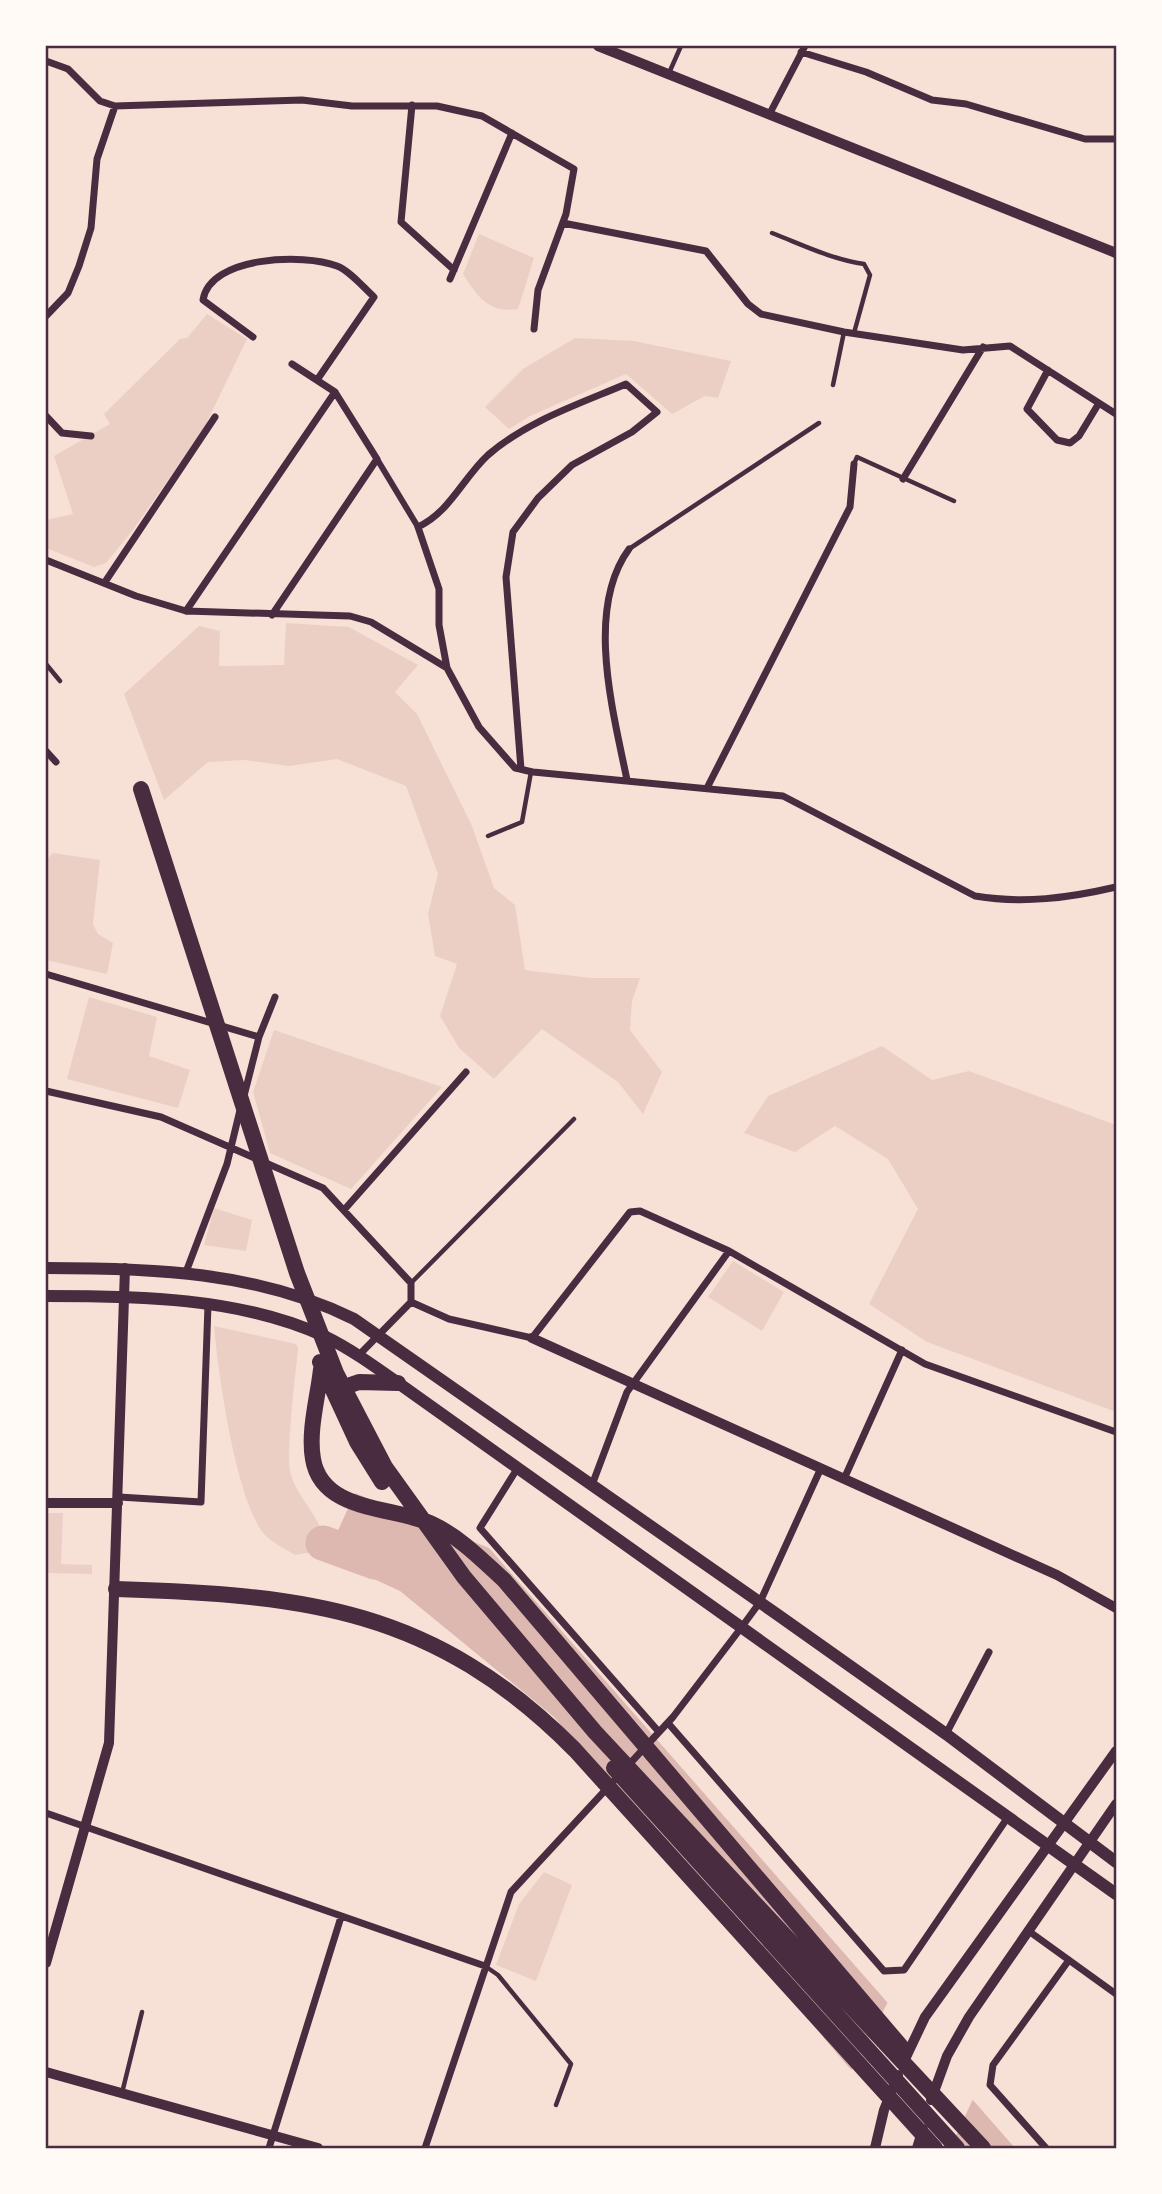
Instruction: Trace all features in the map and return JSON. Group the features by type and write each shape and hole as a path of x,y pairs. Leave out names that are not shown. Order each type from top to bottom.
{"highway":[{"path":"957,2148 587,1739 442,1566 376,1472 326,1377 287,1275 136,790 297,1273 336,1373 385,1466 464,1577 595,1732 983,2148"},
{"path":"317,1301 325,1336 313,1459 326,1485 349,1501 432,1524 464,1545 527,1604 990,2148"},
{"path":"317,1408 338,1389 349,1384 398,1383"},
{"path":"116,1589 176,1591 307,1604 366,1618 421,1639 491,1677 555,1730 935,2148"}],"main road":[{"path":"46,1268 125,1268 186,1272 254,1283 317,1301 379,1335 946,1734 1116,1862"},
{"path":"46,1296 124,1297 208,1306 269,1317 325,1336 398,1383 1116,1894"}],"street":[{"path":"598,46 1116,253"},
{"path":"769,115 803,48 932,100 966,104 1085,139 1116,139"},
{"path":"46,61 68,69 100,102 115,106 302,100 352,106 437,106 482,116 512,132 574,169 563,223 538,290 534,329"},
{"path":"412,105 401,222 454,270"},
{"path":"46,316 68,293 79,266 91,228 97,159 115,106"},
{"path":"450,279 512,132"},
{"path":"563,223 706,251 748,304 761,314 844,332 963,350 1010,346 1116,414"},
{"path":"253,337 203,300 204,292 214,279 235,266 260,262 288,260 339,266 374,297 317,380"},
{"path":"903,479 983,347"},
{"path":"292,364 335,392 418,527 439,589 439,625 447,668 479,726 515,768 783,796 975,896 1008,901 1073,897 1116,887"},
{"path":"1048,370 1027,409 1057,440 1070,443 1079,436 1099,403"},
{"path":"418,527 433,520 488,455 536,423 626,384 657,412 632,432 572,465 537,498 513,532 506,577 521,769"},
{"path":"186,611 335,392"},
{"path":"46,416 62,433 91,436"},
{"path":"105,582 215,417"},
{"path":"272,615 377,459"},
{"path":"707,788 850,507 854,464"},
{"path":"627,779 610,692 607,657 608,593 617,566 629,549"},
{"path":"46,560 136,596 186,611 350,616 371,622 447,668"},
{"path":"46,751 55,762"},
{"path":"46,974 259,1037"},
{"path":"186,1272 230,1148 259,1037 275,998"},
{"path":"344,1210 466,1072"},
{"path":"46,1091 161,1117 323,1188 411,1283 411,1302 358,1356"},
{"path":"532,1338 630,1212 640,1211 729,1251 925,1364 1116,1432"},
{"path":"592,1485 634,1382 729,1251"},
{"path":"46,1963 109,1743 125,1268"},
{"path":"411,1302 449,1319 532,1338 634,1382 1057,1575 1116,1608"},
{"path":"46,1503 118,1500 201,1502 208,1306"},
{"path":"844,1479 902,1350"},
{"path":"425,2148 511,1892 668,1723 741,1628 760,1602 821,1468"},
{"path":"517,1469 480,1528 659,1732"},
{"path":"946,1734 989,1652"},
{"path":"668,1723 884,1971 904,1970 943,1908 1008,1817"},
{"path":"875,2148 884,2110 919,2028 1116,1752"},
{"path":"917,2148 947,2056 969,2017 1116,1804"},
{"path":"46,1813 485,1966"},
{"path":"269,2148 341,1917"},
{"path":"1030,1932 1116,1994"},
{"path":"1046,2148 990,2085 993,2065 1069,1960"},
{"path":"46,2072 318,2148"}],"lane":[{"path":"668,74 681,46"},
{"path":"772,233 808,246 832,259 864,264 868,268 870,275 854,333"},
{"path":"833,384 844,332"},
{"path":"629,549 819,423"},
{"path":"854,464 857,457 954,501"},
{"path":"46,664 60,681"},
{"path":"488,836 522,822 531,771"},
{"path":"411,1283 574,1118"},
{"path":"485,1966 498,1975 571,2064 556,2105"},
{"path":"122,2094 142,2012"}],"shaded area":[{"path":"479,234 534,258 518,309 499,309 485,302 463,274"},
{"path":"207,314 247,339 203,430 133,530 106,563 94,567 46,548 46,520 73,514 54,456 110,424 104,414 180,339 187,338"},
{"path":"575,338 634,341 731,361 718,398 705,396 672,414 626,374 530,416 509,429 485,407 523,369"},
{"path":"286,623 349,627 418,665 395,692 417,714 472,826 494,888 515,905 525,970 591,978 640,978 632,1001 630,1030 662,1072 643,1114 618,1082 542,1029 494,1079 459,1048 440,1016 457,964 435,956 428,914 438,874 406,786 337,759 289,766 244,760 208,762 164,800 124,694 199,626 220,631 219,666 284,665"},
{"path":"53,853 100,860 93,924 98,934 113,943 107,974 46,960 46,860"},
{"path":"89,997 157,1017 149,1056 190,1070 178,1108 67,1079"},
{"path":"274,1030 442,1087 351,1189 270,1153 253,1092"},
{"path":"882,1046 932,1080 969,1071 1116,1125 1116,1412 927,1342 869,1304 918,1209 888,1159 835,1126 795,1152 744,1133 768,1096"},
{"path":"214,1208 252,1220 246,1251 204,1245"},
{"path":"733,1261 784,1292 762,1331 708,1297"},
{"path":"214,1326 296,1344 298,1348 289,1465 294,1483 322,1532 314,1552 295,1555 267,1537 254,1517 245,1494 230,1435"},
{"path":"355,1493 489,1548 1015,2148 924,2148 845,2063 554,1717 400,1591 326,1557"},
{"path":"46,1513 63,1513 61,1564 92,1565 92,1574 46,1573"},
{"path":"544,1872 572,1885 536,1981 496,1965 519,1904"}],"pier":[{"path":"888,2002 974,2097 950,2148 924,2148 851,2071"}],"waterway":[{"path":"323,1543 375,1562"}]}
